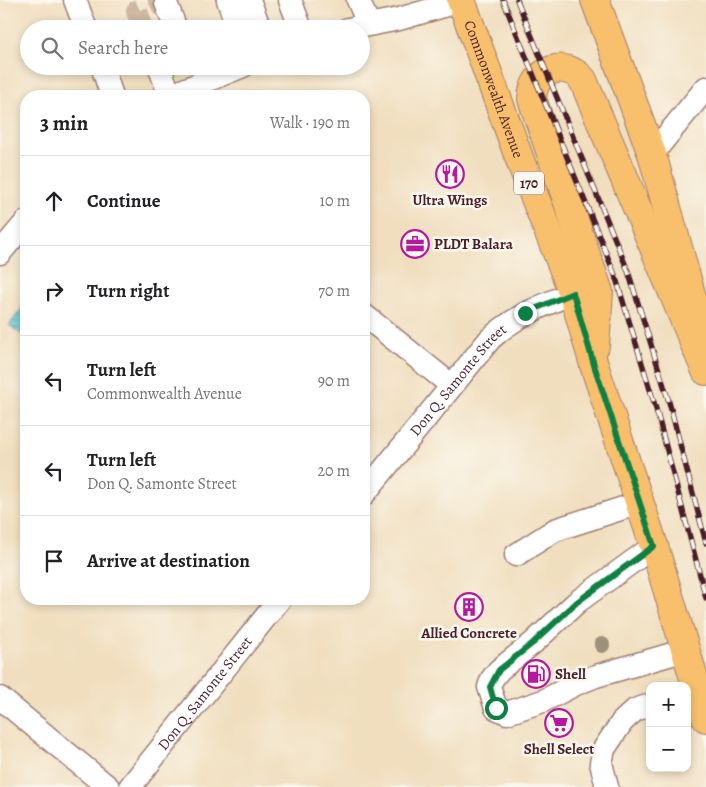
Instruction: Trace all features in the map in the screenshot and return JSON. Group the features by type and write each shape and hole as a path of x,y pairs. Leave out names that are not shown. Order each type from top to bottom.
{"main road":[{"name":"Commonwealth Avenue","path":"461,0 523,168 573,293 594,365 686,650 692,688 706,718"},
{"path":"595,0 652,154 701,338 706,371"},
{"path":"594,365 599,292 532,99 536,82 541,75 556,68 571,70 583,80 701,338"}],"street":[{"path":"75,0 83,20"},
{"path":"228,0 235,20"},
{"path":"249,0 257,20"},
{"path":"290,0 298,20"},
{"path":"358,0 358,20"},
{"path":"370,24 399,19 461,0"},
{"path":"166,3 173,20"},
{"path":"105,75 110,90"},
{"path":"156,75 160,90"},
{"path":"158,75 166,90"},
{"path":"176,90 195,75"},
{"path":"652,154 706,88"},
{"path":"0,253 20,229"},
{"name":"Don Q. Samonte Street","path":"370,486 490,339 506,324 525,313 573,293"},
{"path":"370,320 451,385"},
{"path":"516,555 555,530 639,503"},
{"path":"654,546 577,602 533,643 499,670 490,687 496,708 507,714 543,702 576,684 596,676 686,650"},
{"name":"Don Q. Samonte Street","path":"130,787 275,605"},
{"path":"0,698 108,787"},
{"path":"607,787 601,763 607,743 622,722 635,710 646,706"}],"water":[{"path":"20,311 20,333 9,325"}],"tunnel":[{"path":"140,20 137,11 160,0"}],"railway":[{"path":"503,0 615,275 656,409 706,598"},
{"path":"517,0 628,271 669,402 706,543"}],"place":[{"name":"Ultra Wings","path":"450,174"},
{"name":"PLDT Balara","path":"415,244"},
{"name":"Allied Concrete","path":"469,607"},
{"name":"Shell","path":"536,674"},
{"name":"Shell Select","path":"559,723"}],"route":[{"path":"496,708 490,687 492,679 499,670 533,643 577,602 654,546 594,365 573,293 525,313"}]}
